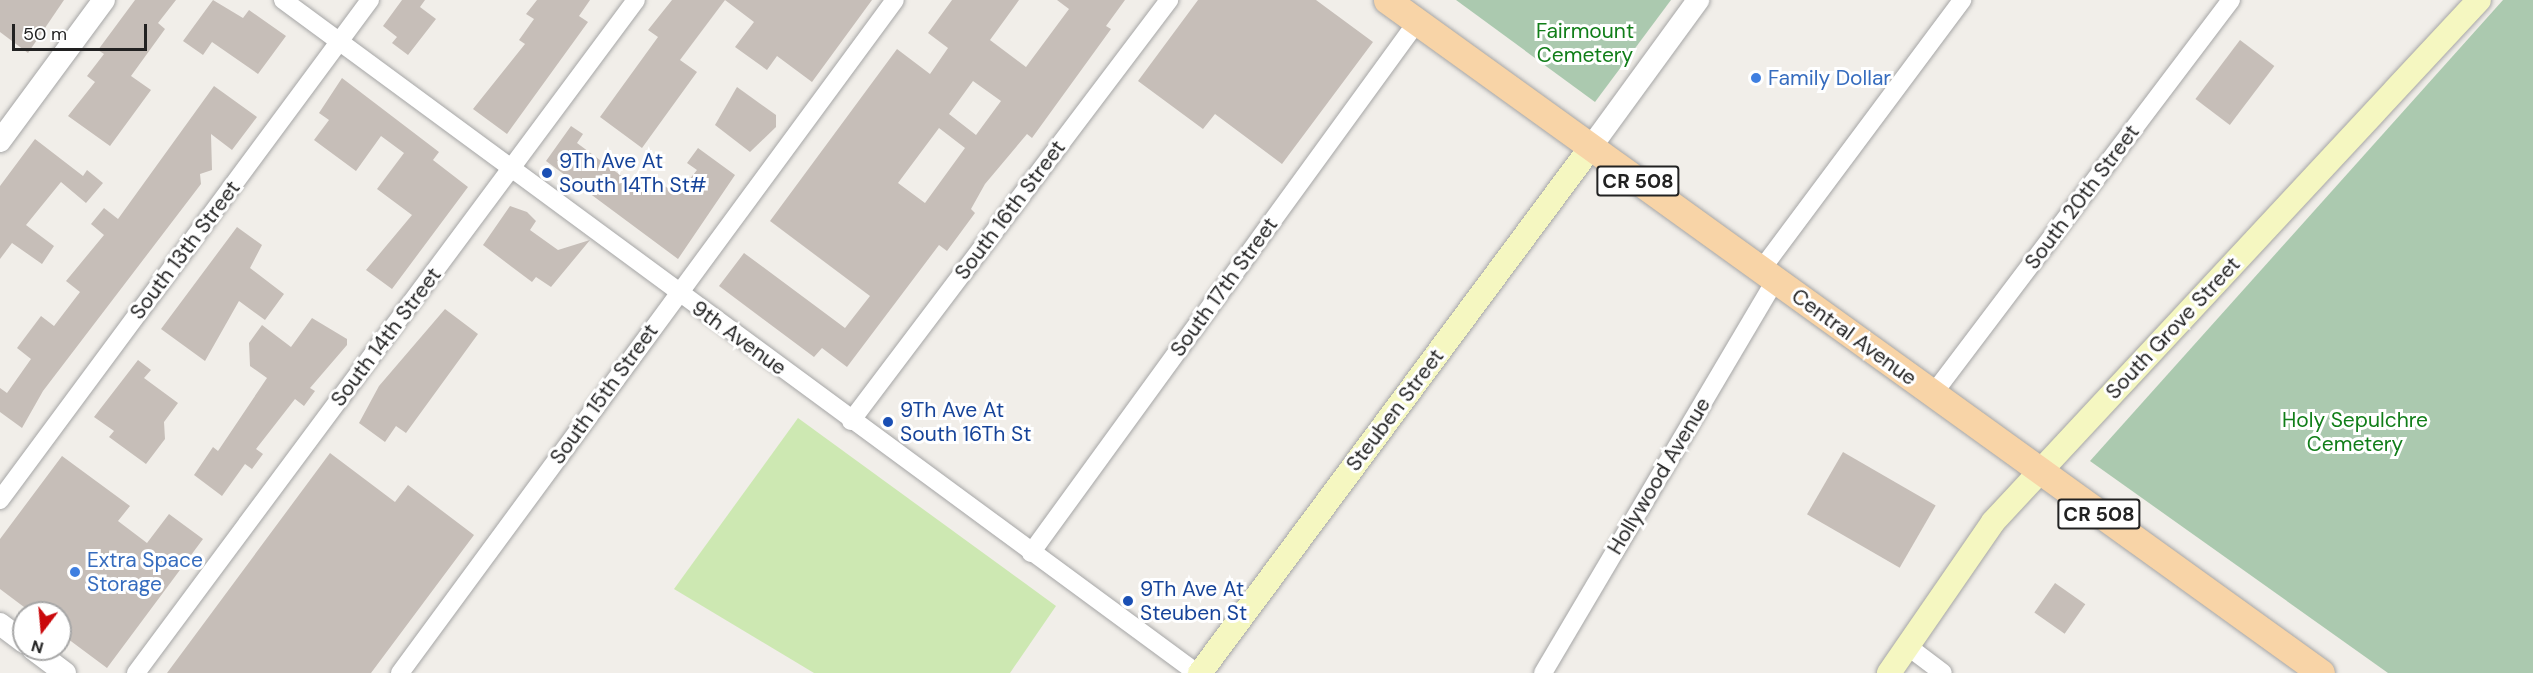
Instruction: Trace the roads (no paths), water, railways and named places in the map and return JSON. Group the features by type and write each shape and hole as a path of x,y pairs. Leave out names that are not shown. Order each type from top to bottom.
{"main road":[{"name":"Central Avenue","path":"1387,0 2321,673"},
{"name":"South Grove Street","path":"1889,673 1906,645 1993,522 2479,0"},
{"name":"Steuben Street","path":"1199,673 1591,147"}],"street":[{"path":"0,141 104,0"},
{"name":"9th Avenue","path":"283,0 678,294 1199,673"},
{"name":"South 13th Street","path":"0,500 370,0"},
{"name":"South 14th Street","path":"136,673 636,0"},
{"name":"South 15th Street","path":"400,673 895,0"},
{"name":"South 16th Street","path":"851,421 1169,0"},
{"path":"1591,147 1698,0"},
{"name":"Hollywood Avenue","path":"1543,673 1768,275 1962,0"},
{"name":"South 20th Street","path":"1933,394 2231,0"},
{"name":"South 17th Street","path":"1031,553 1417,22"},
{"path":"1906,645 1943,673"},
{"path":"49,661 65,673"}],"place":[{"name":"Family Dollar","path":"1756,78"},
{"name":"9Th Ave At South 14Th St#","path":"547,173"},
{"name":"9Th Ave At South 16Th St","path":"888,422"},
{"name":"Extra Space Storage","path":"75,572"},
{"name":"9Th Ave At Steuben St","path":"1128,601"}],"park label":[{"name":"Fairmount Cemetery","path":"1585,43"},
{"name":"Holy Sepulchre Cemetery","path":"2355,432"}]}
